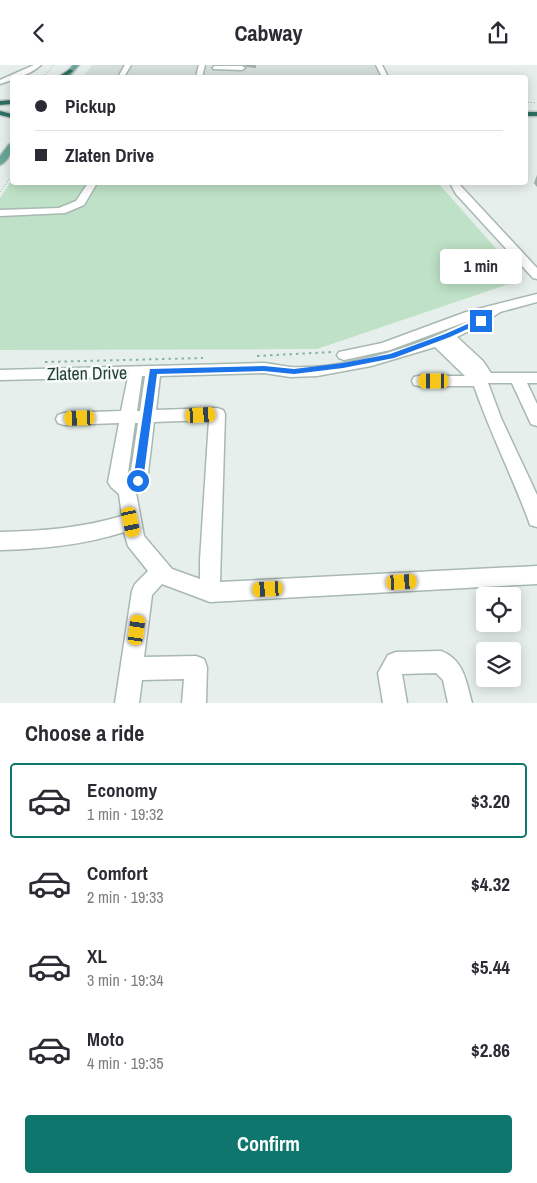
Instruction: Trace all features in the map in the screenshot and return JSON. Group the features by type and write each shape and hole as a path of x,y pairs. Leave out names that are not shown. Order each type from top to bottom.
{"main road":[{"path":"68,75 76,65"},
{"path":"0,162 7,150"}],"street":[{"path":"20,75 38,65"},
{"path":"215,68 242,68"},
{"path":"0,213 61,211 80,203 91,185"},
{"path":"455,185 537,275"},
{"name":"Zlaten Drive","path":"264,368 289,362 331,357 385,347 471,315 537,298"},
{"name":"Zlaten Drive","path":"0,375 264,368 294,372 368,362 391,356 481,321 495,309"},
{"path":"441,338 483,379 493,418 531,487 537,519"},
{"path":"127,490 138,481 140,422 136,371"},
{"path":"153,371 140,422 126,434 117,482 127,490 135,541 165,576 210,592 537,575"},
{"path":"419,381 537,378"},
{"path":"517,379 537,420"},
{"path":"64,419 140,422 218,414 210,550 210,592"},
{"path":"0,541 41,540 94,533 131,522"},
{"path":"127,703 142,591 161,572"},
{"path":"394,703 389,673 396,663 441,662 453,675 460,703"},
{"path":"132,669 196,667 194,703"}],"path":[{"path":"45,75 54,65"},
{"path":"0,192 10,177"},
{"path":"250,357 335,351"},
{"path":"38,362 211,357"}],"shaded area":[{"path":"92,65 383,65 388,75 84,75"}],"green space":[{"path":"10,183 10,185 440,185 523,279 317,349 0,350 0,198"}],"route":[{"path":"138,481 153,371 264,368 294,372 343,366 391,356 447,336 481,321"}]}
